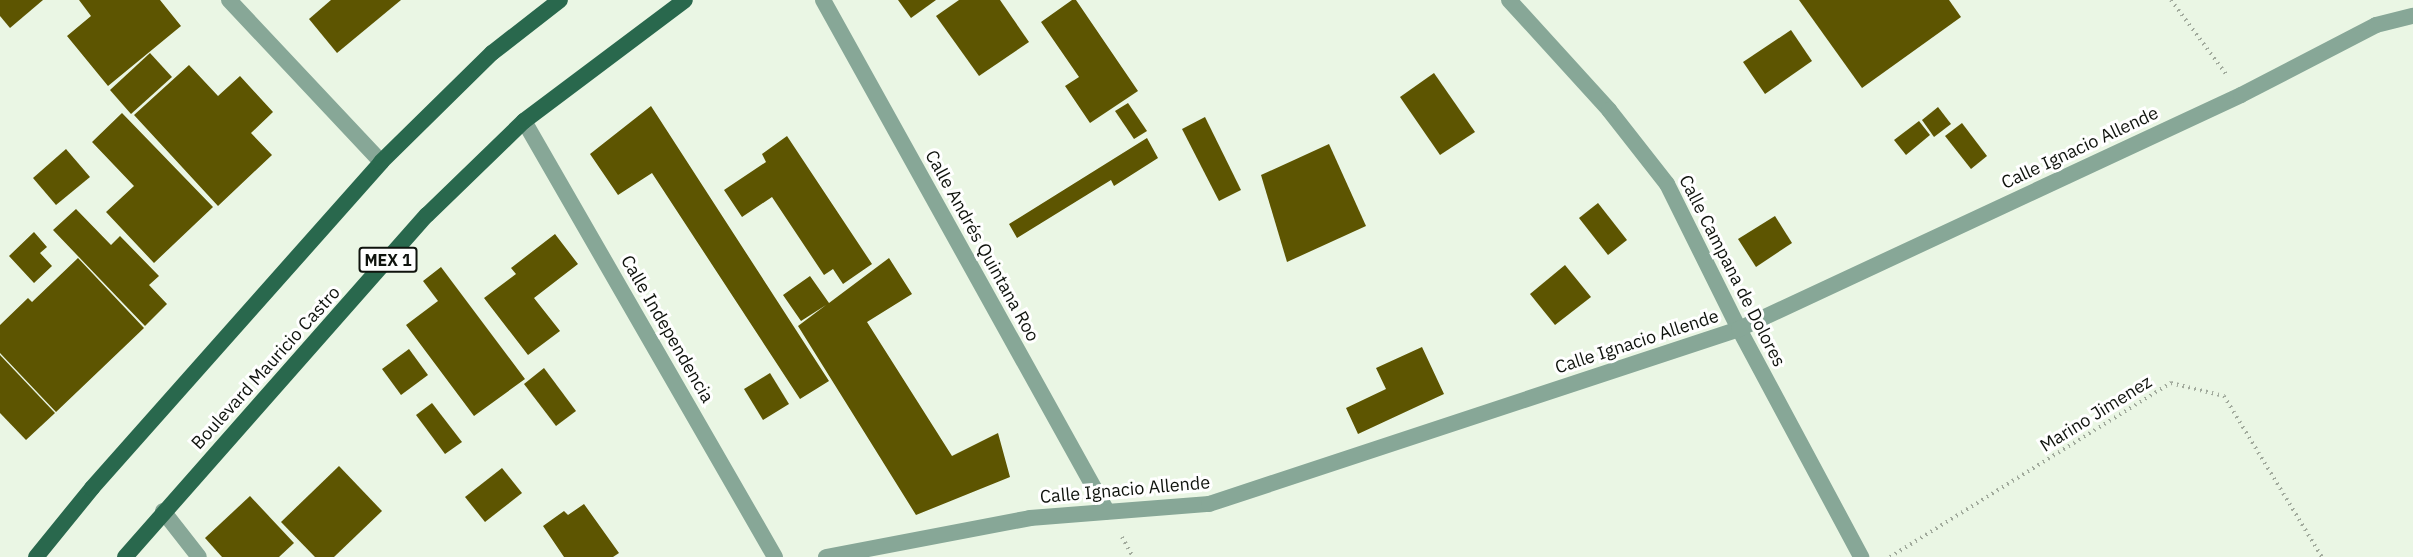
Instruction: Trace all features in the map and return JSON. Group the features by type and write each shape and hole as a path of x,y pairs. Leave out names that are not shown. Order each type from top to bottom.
{"main road":[{"path":"36,557 381,162 492,53 560,0"},
{"name":"Boulevard Mauricio Castro","path":"125,557 163,511 427,215 524,120 685,0"}],"street":[{"path":"229,0 381,162"},
{"name":"Calle Andrés Quintana Roo","path":"823,0 1107,511"},
{"name":"Calle Campana de Dolores","path":"1509,0 1609,110 1667,184 1738,329 1861,557"},
{"name":"Calle Ignacio Allende","path":"826,557 1030,518 1209,504 1738,329 2241,95 2376,25 2413,16"},
{"name":"Calle Independencia","path":"524,120 776,557"},
{"path":"163,511 199,557"}],"path":[{"path":"2171,0 2241,95"},
{"name":"Marino Jimenez","path":"1890,557 2171,383 2224,396 2322,557"}],"building":[{"path":"0,0 43,0 10,28 0,16"},
{"path":"79,0 160,0 181,26 108,86 67,36 91,16"},
{"path":"331,0 401,0 337,53 309,19"},
{"path":"898,0 936,0 911,18"},
{"path":"959,0 1000,0 1029,42 979,76 936,16"},
{"path":"1072,0 1076,0 1138,91 1090,123 1065,86 1079,77 1041,22"},
{"path":"1799,0 1949,0 1961,17 1862,88"},
{"path":"1791,30 1812,61 1765,94 1743,62"},
{"path":"150,53 172,77 131,114 110,90"},
{"path":"189,65 218,96 240,76 273,112 251,133 272,155 218,206 134,115"},
{"path":"1434,73 1475,132 1440,155 1400,97"},
{"path":"1128,103 1147,131 1134,139 1115,111"},
{"path":"651,106 829,381 800,399 652,173 618,195 590,154"},
{"path":"1938,107 1951,124 1934,137 1922,120"},
{"path":"122,113 213,207 154,263 106,212 134,186 92,142"},
{"path":"1205,117 1241,190 1219,201 1182,129"},
{"path":"1919,121 1930,135 1906,155 1894,140"},
{"path":"1962,123 1987,156 1971,169 1945,136"},
{"path":"787,136 872,264 843,284 833,269 824,275 772,197 742,217 724,190 766,162 762,154"},
{"path":"1147,138 1158,158 1114,186 1111,180 1017,238 1009,224"},
{"path":"1329,144 1366,226 1287,262 1261,175"},
{"path":"66,149 90,177 56,205 33,178"},
{"path":"1598,203 1627,240 1608,255 1579,218"},
{"path":"76,209 111,245 120,236 159,276 149,285 167,304 145,326 53,230"},
{"path":"1775,216 1792,243 1756,267 1738,239"},
{"path":"34,232 47,247 40,253 52,266 34,283 9,256"},
{"path":"555,234 578,264 534,298 560,331 528,355 484,298 516,274 511,268"},
{"path":"78,258 144,328 56,412 0,353 0,325 28,298 32,302"},
{"path":"889,258 912,294 867,322 952,456 998,433 1010,477 916,515 798,326 826,305 801,321 783,295 810,276 829,303"},
{"path":"1565,265 1591,297 1555,325 1530,294"},
{"path":"441,267 525,379 474,416 406,325 438,301 423,281"},
{"path":"1422,347 1444,394 1358,434 1346,408 1386,389 1376,368"},
{"path":"409,349 428,375 401,395 382,369"},
{"path":"0,355 55,413 26,440 0,413"},
{"path":"544,368 576,411 556,426 524,384"},
{"path":"770,373 789,404 763,420 744,389"},
{"path":"432,403 462,442 445,454 416,415"},
{"path":"339,466 382,511 334,557 315,557 281,522"},
{"path":"502,468 522,493 485,522 465,497"},
{"path":"250,496 294,543 279,557 222,557 205,538"},
{"path":"584,504 619,553 613,557 564,557 543,526 564,511 568,515"}]}
